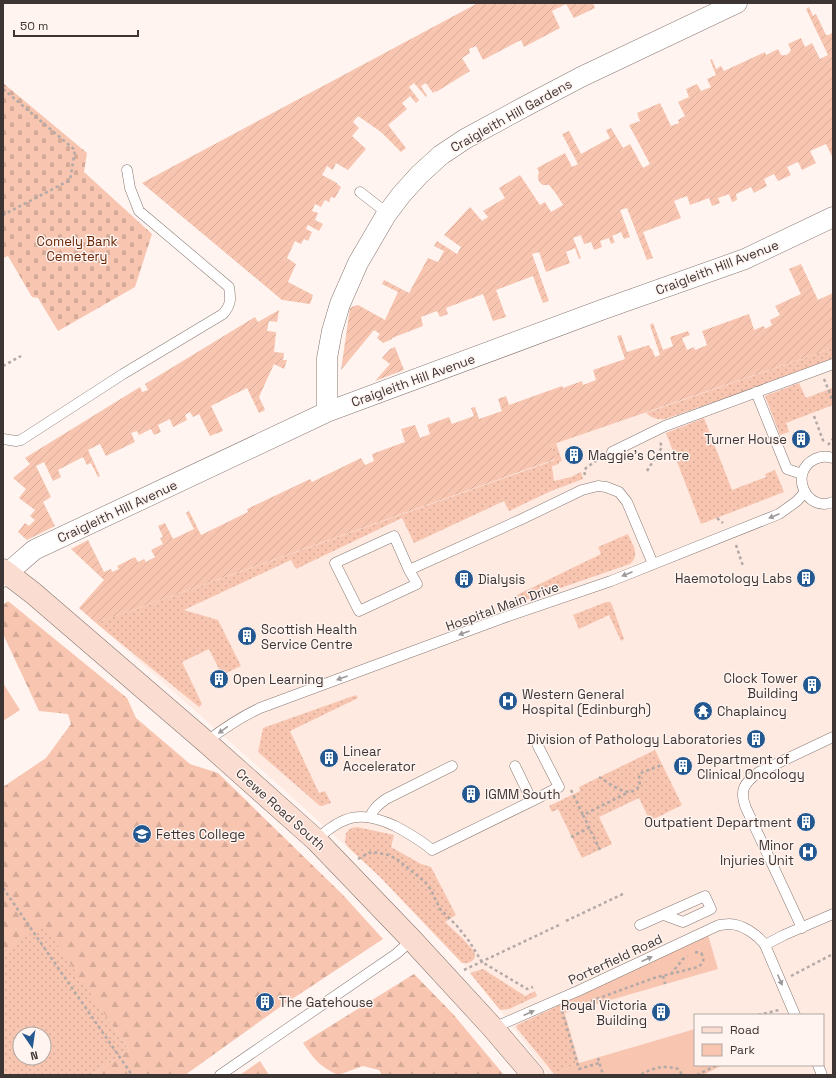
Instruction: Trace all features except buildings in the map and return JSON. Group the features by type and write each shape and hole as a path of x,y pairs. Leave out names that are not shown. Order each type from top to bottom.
{"street":[{"name":"Craigleith Hill Gardens","path":"327,412 326,369 329,344 340,304 358,263 387,213 420,174 441,155 465,139 581,77 737,3"},
{"name":"Craigleith Hill Avenue","path":"4,573 34,550 327,412 596,312 745,259 833,217"},
{"name":"Crewe Road South","path":"4,573 33,594 206,742 316,840 412,940 493,1028 533,1075"}],"lane":[{"path":"3,439 16,441 21,440 123,374 223,314 228,309 231,296 229,287 139,211 130,188 127,170"},
{"path":"360,192 387,213"},
{"path":"612,452 665,426 833,364"},
{"path":"756,392 787,469 802,474"},
{"path":"832,506 816,502 808,496 802,487 801,480 804,469 812,460 824,457 833,458"},
{"path":"410,570 582,490 598,486 606,487 619,492 627,502 653,564"},
{"name":"Hospital Main Drive","path":"206,742 240,717 260,708 500,619 611,581 779,514 797,501 805,492"},
{"path":"394,536 410,570 417,584 359,611 335,563 394,536"},
{"path":"802,928 746,808 742,793 744,786 759,772 833,737"},
{"path":"316,840 331,827 351,818 370,817 379,819 404,831 421,841 432,850 558,788 538,746"},
{"path":"370,817 376,806 386,799 452,766"},
{"path":"515,766 532,801"},
{"path":"640,925 664,915"},
{"path":"794,1011 765,946 802,928 830,918"},
{"name":"Porterfield Road","path":"493,1028 580,990 719,925 730,924 740,927 748,931 765,946"},
{"path":"220,1075 396,954 412,940"}],"path":[{"path":"3,89 75,150 70,180 3,216"},
{"path":"3,366 21,356"},
{"path":"820,368 833,401"},
{"path":"814,416 826,448"},
{"path":"647,471 662,446"},
{"path":"588,488 584,472 586,468 597,459 612,452"},
{"path":"583,815 635,790 640,786 639,775 662,765"},
{"path":"599,777 622,791 629,792"},
{"path":"570,789 600,850"},
{"path":"571,836 589,828"},
{"path":"343,868 369,853 378,852 398,860 425,882 431,890 440,909 469,941 482,962 527,989 533,987"},
{"path":"3,888 132,1075"},
{"path":"566,921 625,893"},
{"path":"456,925 460,922"},
{"path":"447,978 559,925"},
{"path":"587,1003 654,978 671,974 698,967 704,960 703,956 701,953 697,952 691,953 683,959 671,974"},
{"path":"781,982 833,954"},
{"path":"663,976 664,984"},
{"path":"564,1011 562,1011 579,1069 599,1063"},
{"path":"767,1014 794,1011"},
{"path":"598,1058 603,1075"},
{"path":"642,1075 643,1073 656,1068 668,1066 679,1069 682,1075"},
{"path":"697,1075 715,1066"}],"shaded area":[{"name":"Western General Hospital (Edinburgh)","path":"833,348 833,1075 548,1075 505,1016 464,965 380,877 96,623 555,460 551,445"}],"green space":[{"path":"478,3 593,3 595,8 574,18 566,4 552,11 560,28 524,47 521,40 483,60 476,46 469,49 470,53 462,58 470,71 433,93 426,83 421,86 427,96 426,97 414,83 409,87 419,100 416,103 410,96 402,103 407,109 388,125 406,148 401,152 381,132 358,116 353,122 359,128 352,136 366,149 348,170 336,163 333,170 327,166 322,175 337,183 341,187 335,198 331,197 329,202 325,200 321,207 315,204 312,211 318,213 315,220 323,224 319,231 308,225 306,229 312,232 308,241 304,239 301,244 295,241 287,258 296,264 288,282 313,295 310,304 282,300 142,183"},
{"path":"809,7 813,16 816,14 826,35 833,32 833,158 826,144 810,151 816,163 802,170 798,162 787,167 791,175 778,181 774,174 764,179 767,186 754,193 751,187 736,194 737,200 732,202 729,194 718,198 720,203 712,206 709,198 690,205 687,196 674,201 681,218 643,232 653,258 647,260 627,208 620,210 630,237 624,239 621,232 612,236 615,242 611,244 609,238 600,241 602,247 594,250 591,242 584,244 581,235 573,238 581,258 579,259 575,248 566,252 570,263 546,272 539,252 532,254 549,301 543,303 533,276 496,290 506,317 493,321 483,294 446,308 448,314 440,317 437,311 421,317 423,326 383,343 377,338 380,334 374,330 341,370 350,308 358,305 385,320 398,292 382,284 384,280 409,293 428,258 438,262 444,251 434,246 437,241 457,254 461,247 444,235 470,207 482,221 488,217 483,211 505,198 499,188 520,175 540,205 545,202 551,212 563,205 549,185 543,185 540,182 537,168 565,153 572,167 578,164 562,134 569,131 581,154 610,138 606,130 611,128 623,148 630,144 643,168 650,164 629,125 640,121 637,113 660,103 671,126 679,123 678,120 685,116 678,102 689,97 686,89 697,84 701,91 711,87 707,79 716,75 710,60 712,59 716,69 721,66 724,71 765,52 766,55 778,49 781,55 787,55 791,50 788,44 801,38 805,47 812,43 820,59 828,55 806,9"},
{"name":"Comely Bank Cemetery","path":"3,83 87,153 84,172 152,234 135,287 58,331 38,298 32,297 8,256 3,258"},
{"path":"801,264 818,300 833,293 833,348 551,445 556,459 96,623 79,608 104,580 71,549 88,540 104,572 111,569 112,572 119,569 117,566 135,557 138,562 144,559 146,562 155,557 151,550 163,544 160,538 163,537 158,526 165,523 173,539 194,529 186,513 189,511 201,535 248,512 247,509 310,479 312,482 361,458 365,465 374,461 372,454 405,442 401,429 415,425 420,438 430,434 427,425 449,417 452,424 474,416 471,408 475,407 479,419 502,411 498,399 506,396 509,405 562,386 563,388 582,381 583,385 596,380 593,370 625,359 617,336 621,335 627,352 649,345 655,357 660,355 650,325 653,323 663,350 673,346 670,337 688,331 690,335 682,338 687,350 694,347 695,350 707,345 702,331 749,314 754,330 764,326 765,329 772,325 770,320 780,315 775,306 801,294 789,269"},
{"path":"279,310 277,322 269,321 267,331 276,332 274,352 284,353 283,360 287,360 284,369 274,364 259,397 265,410 259,413 247,388 211,406 223,431 210,436 199,414 193,417 190,412 185,415 187,420 173,427 170,419 158,425 161,432 154,435 151,429 139,435 137,431 131,433 135,442 106,456 100,444 88,450 100,476 98,477 91,463 87,465 83,457 58,470 61,477 53,481 44,462 36,466 51,497 43,502 55,526 27,540 18,532 25,523 29,526 35,520 30,516 35,510 19,498 26,489 13,478 30,464 25,458 140,387 142,392 148,390 145,384 255,317 258,322"},
{"path":"395,347 404,370 375,381 390,364 382,358 390,349"},
{"path":"833,348 833,361 665,419 655,418 646,413"},
{"path":"799,383 806,398 832,388 833,405 786,423 789,432 780,435 765,396"},
{"path":"704,418 732,490 766,477 765,474 775,470 784,492 701,524 666,433"},
{"path":"556,443 562,461 559,462 559,464 552,466 554,481 571,477 581,472 583,479 551,491 509,511 504,501 414,543 402,518 296,569 291,560 184,610 218,620 241,666 222,675 209,649 182,662 202,704 199,707 96,623 555,460 551,445"},
{"path":"628,534 635,549 635,557 630,564 520,602 517,595 601,554 598,547"},
{"name":"Fettes College","path":"8,601 127,698 136,718 190,764 218,773 343,895 383,939 280,1007 185,1075 92,1075 129,1050 44,925 3,952 3,787 46,758 71,724 68,714 39,711 3,634 3,605"},
{"path":"606,602 610,602 612,605 624,639 621,641 609,615 579,629 573,615"},
{"path":"3,683 20,710 3,721"},
{"path":"356,695 358,698 290,731 319,793 325,791 331,803 320,806 258,752 263,728"},
{"path":"655,750 682,805 650,821 639,798 599,817 612,844 582,858 558,809 552,812 549,806 580,791 579,787"},
{"path":"357,827 394,835 391,847 421,864 431,867 456,915 445,922 474,951 475,957 471,962 462,963 380,877 348,847 345,842 346,833 351,828"},
{"path":"44,924 129,1050 92,1075 3,1075 3,952"},
{"path":"708,935 718,969 565,1013 562,1004"},
{"path":"483,969 525,996 535,991 537,996 509,1009 500,1010 470,973"},
{"path":"414,974 453,1014 504,1075 382,1075 379,1070 363,1066 338,1075 318,1062 303,1043"},
{"path":"562,1004 579,1063 554,1074 516,1027 517,1025"},
{"path":"694,1029 694,1066 721,1066 703,1075 554,1074 579,1063"},
{"path":"260,1061 269,1075 240,1075"}],"place":[{"name":"Turner House","path":"801,439"},
{"name":"Maggie's Centre","path":"574,455"},
{"name":"Haemotology Labs","path":"806,578"},
{"name":"Dialysis","path":"464,579"},
{"name":"Scottish Health Service Centre","path":"247,636"},
{"name":"Open Learning","path":"219,679"},
{"name":"Clock Tower Building","path":"812,685"},
{"name":"Western General Hospital (Edinburgh)","path":"508,701"},
{"name":"Chaplaincy","path":"703,711"},
{"name":"Division of Pathology Laboratories","path":"756,739"},
{"name":"Linear Accelerator","path":"329,758"},
{"name":"Department of Clinical Oncology","path":"683,766"},
{"name":"IGMM South","path":"471,794"},
{"name":"Outpatient Department","path":"806,822"},
{"name":"Fettes College","path":"142,834"},
{"name":"Minor Injuries Unit","path":"808,852"},
{"name":"The Gatehouse","path":"265,1002"},
{"name":"Royal Victoria Building","path":"661,1012"}]}
